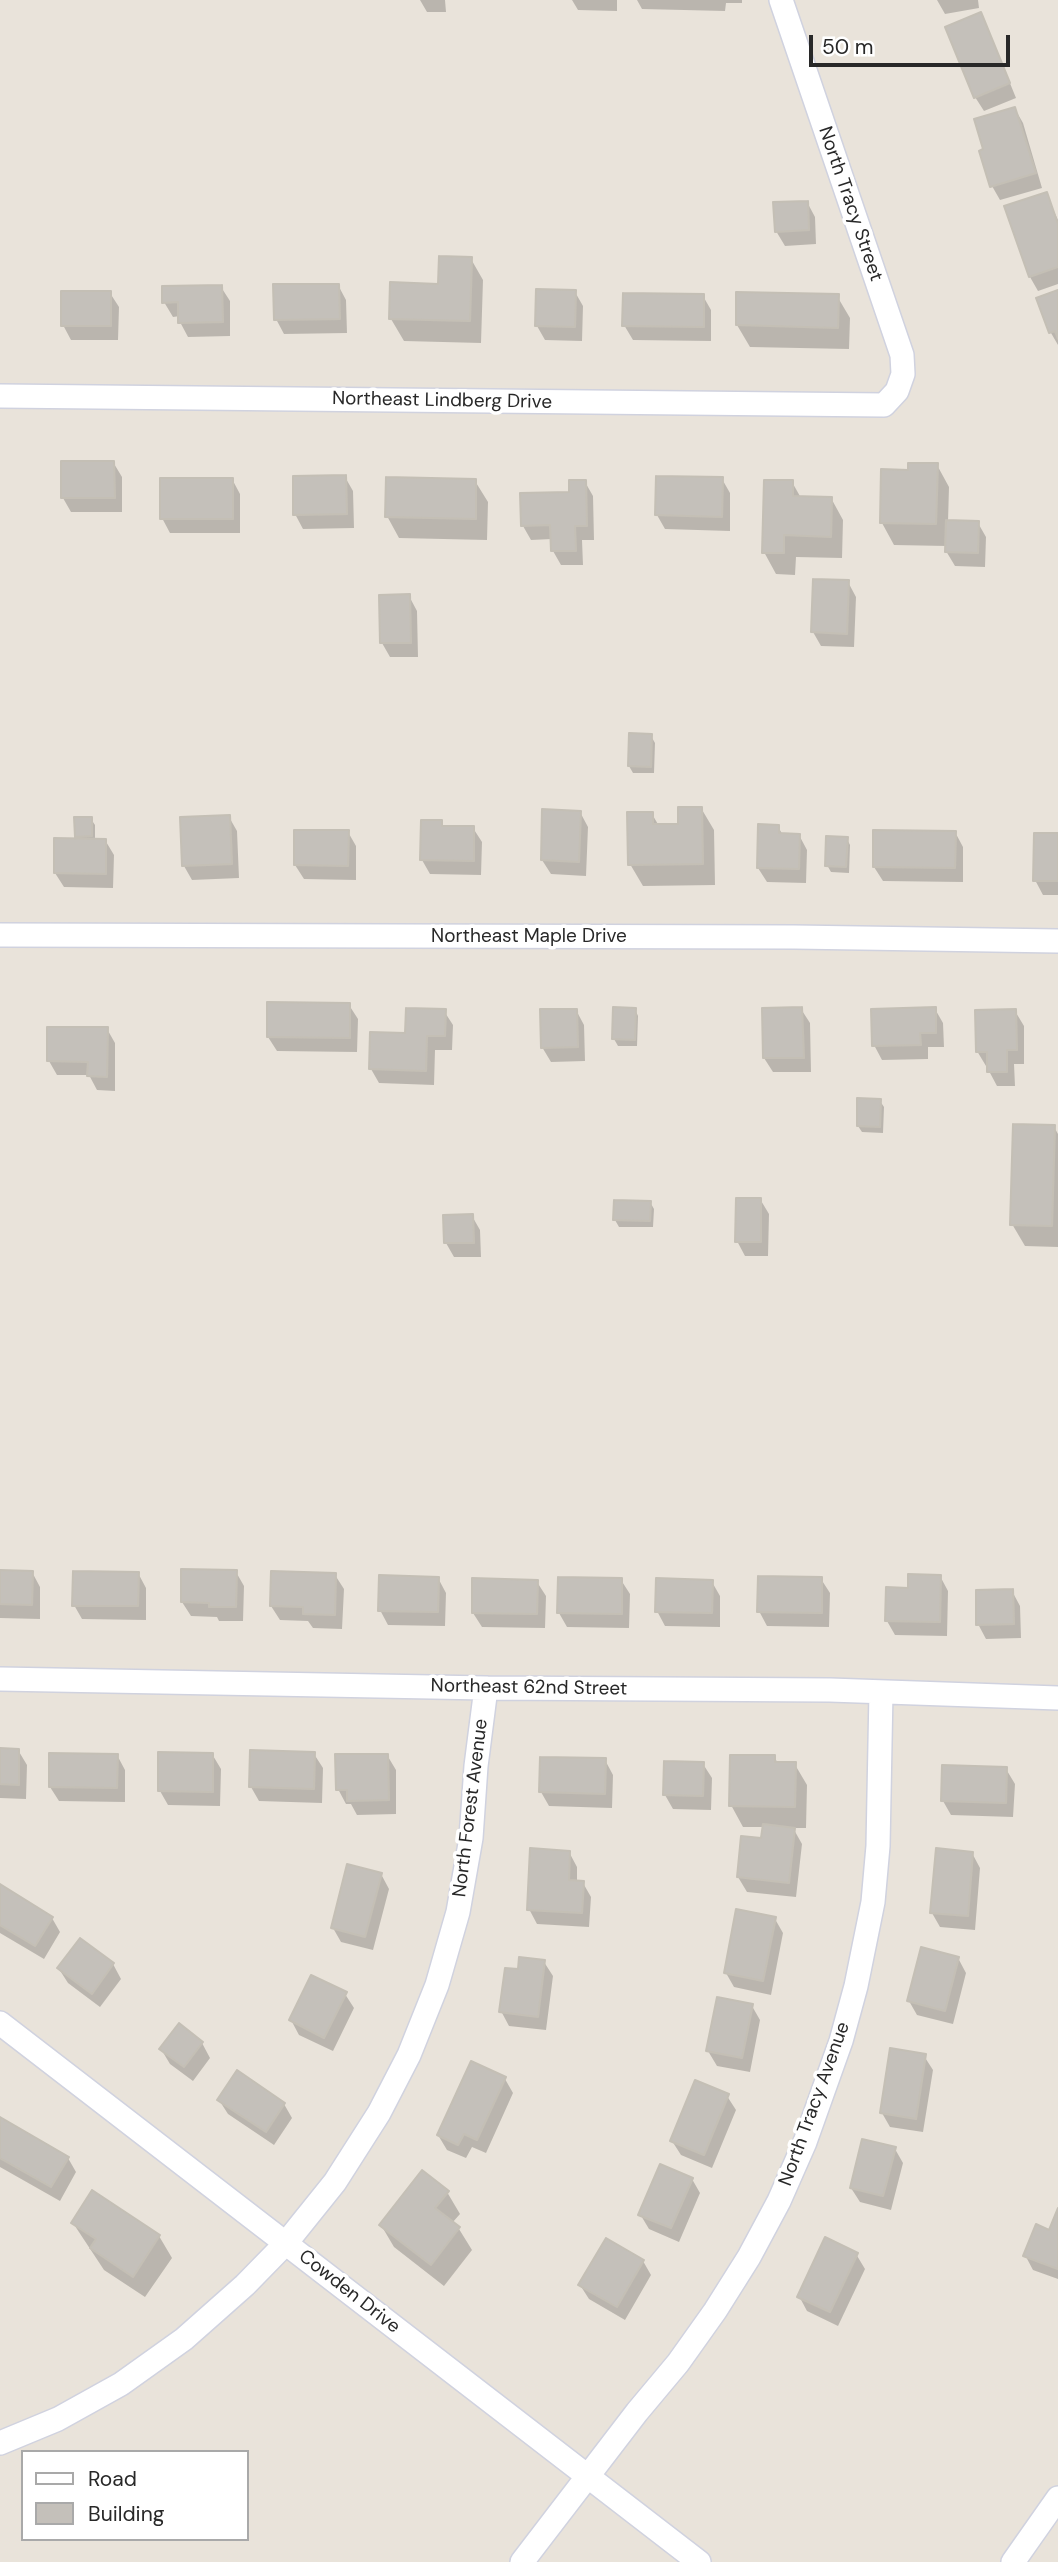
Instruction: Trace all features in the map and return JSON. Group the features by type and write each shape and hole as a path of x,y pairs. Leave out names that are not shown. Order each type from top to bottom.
{"street":[{"name":"North Tracy Street","path":"781,0 902,355 903,374 897,391 884,405"},
{"name":"Northeast Lindberg Drive","path":"0,396 884,405"},
{"name":"Northeast Maple Drive","path":"0,935 794,937 1058,941"},
{"name":"Northeast 62nd Street","path":"0,1679 881,1692 1058,1698"},
{"name":"North Forest Avenue","path":"0,2443 58,2419 110,2389 184,2339 245,2286 286,2243 335,2182 379,2113 410,2055 437,1985 458,1912 471,1838 476,1766 486,1688"},
{"name":"North Tracy Avenue","path":"522,2562 678,2363 715,2311 749,2257 779,2201 805,2142 841,2041 856,1986 873,1902 878,1846 881,1692"},
{"name":"Cowden Drive","path":"0,2023 699,2562"},
{"path":"1013,2562 1058,2498"}],"building":[{"path":"981,12 1010,83 974,98 945,27"},
{"path":"1015,107 1036,173 990,187 979,151 983,149 974,119"},
{"path":"1047,192 1058,224 1058,267 1029,277 1004,206"},
{"path":"808,201 809,230 775,232 773,202"},
{"path":"439,256 472,257 470,321 389,319 390,282 438,284"},
{"path":"273,284 339,284 340,319 274,320"},
{"path":"222,285 223,322 178,323 178,302 162,303 162,286"},
{"path":"536,289 576,290 575,327 535,326"},
{"path":"1058,290 1058,339 1055,331 1049,333 1036,298"},
{"path":"61,291 111,291 111,326 61,326"},
{"path":"736,292 839,294 838,328 736,325"},
{"path":"623,293 704,294 704,327 622,326"},
{"path":"61,461 114,461 115,498 61,498"},
{"path":"908,463 938,463 936,524 880,523 881,469 908,470"},
{"path":"346,475 347,514 293,515 293,476"},
{"path":"656,476 723,477 722,517 655,515"},
{"path":"386,477 476,479 476,519 385,517"},
{"path":"160,478 233,478 233,519 160,519"},
{"path":"569,480 586,480 587,526 575,526 576,551 551,551 550,525 521,526 520,493 569,492"},
{"path":"764,480 793,480 793,496 832,497 831,537 784,535 784,553 762,553"},
{"path":"946,520 979,521 978,553 945,552"},
{"path":"813,579 849,580 847,634 811,632"},
{"path":"410,594 411,643 380,643 379,595"},
{"path":"629,733 652,734 651,767 628,766"},
{"path":"678,807 702,807 703,864 628,865 627,812 653,812 653,824 678,824"},
{"path":"542,809 581,811 579,862 541,860"},
{"path":"230,815 232,864 182,866 180,817"},
{"path":"74,817 92,817 92,836 75,837"},
{"path":"421,820 442,820 442,826 474,826 474,861 420,860"},
{"path":"758,824 779,825 779,833 800,834 799,869 757,868"},
{"path":"294,830 349,830 348,866 294,865"},
{"path":"873,830 956,831 955,868 873,867"},
{"path":"1034,833 1058,833 1058,881 1033,881"},
{"path":"826,836 848,837 846,867 825,866"},
{"path":"54,838 106,839 106,874 54,873"},
{"path":"267,1002 350,1003 350,1038 267,1037"},
{"path":"613,1007 636,1008 635,1040 612,1039"},
{"path":"802,1007 804,1058 763,1058 762,1008"},
{"path":"936,1007 936,1033 920,1033 921,1045 872,1046 871,1009"},
{"path":"406,1008 446,1009 445,1036 427,1036 426,1071 369,1069 370,1032 405,1033"},
{"path":"540,1009 577,1009 578,1047 541,1048"},
{"path":"1016,1009 1017,1050 1007,1050 1007,1072 987,1072 987,1052 976,1052 975,1010"},
{"path":"47,1027 108,1027 107,1077 87,1076 88,1062 47,1061"},
{"path":"857,1098 881,1099 880,1127 857,1126"},
{"path":"1013,1124 1055,1125 1052,1226 1010,1225"},
{"path":"736,1198 761,1198 761,1242 735,1242"},
{"path":"614,1200 651,1201 650,1221 613,1220"},
{"path":"473,1214 474,1243 444,1243 443,1215"},
{"path":"181,1569 237,1570 236,1607 209,1607 209,1603 181,1602"},
{"path":"0,1570 33,1571 32,1605 0,1604"},
{"path":"73,1571 139,1572 138,1606 72,1606"},
{"path":"271,1571 336,1573 335,1615 303,1614 303,1607 270,1606"},
{"path":"908,1574 941,1575 940,1622 885,1621 886,1587 908,1588"},
{"path":"379,1575 439,1577 438,1612 378,1611"},
{"path":"758,1576 822,1577 822,1613 757,1612"},
{"path":"558,1577 622,1578 622,1614 557,1613"},
{"path":"472,1578 538,1580 537,1614 472,1613"},
{"path":"656,1578 713,1580 712,1613 655,1612"},
{"path":"1013,1589 1014,1624 976,1625 976,1590"},
{"path":"0,1748 19,1749 19,1785 0,1784"},
{"path":"250,1750 315,1752 314,1789 249,1787"},
{"path":"158,1752 213,1753 213,1792 158,1791"},
{"path":"49,1753 118,1754 117,1788 49,1787"},
{"path":"335,1754 388,1754 389,1800 347,1801 347,1790 336,1790"},
{"path":"730,1755 775,1755 775,1762 796,1762 795,1807 729,1806"},
{"path":"540,1757 606,1758 605,1794 539,1792"},
{"path":"664,1761 704,1762 703,1796 663,1795"},
{"path":"942,1765 1007,1767 1006,1803 941,1801"},
{"path":"763,1824 795,1828 789,1883 737,1877 741,1836 761,1838"},
{"path":"530,1848 570,1851 569,1880 584,1881 582,1913 527,1910"},
{"path":"936,1848 973,1852 968,1916 930,1913"},
{"path":"347,1864 382,1873 365,1937 331,1928"},
{"path":"0,1884 53,1917 35,1946 0,1925"},
{"path":"736,1909 776,1917 763,1981 724,1973"},
{"path":"80,1938 114,1963 92,1994 57,1968"},
{"path":"921,1947 959,1957 945,2011 907,2001"},
{"path":"519,1957 545,1960 538,2017 499,2012 505,1968 518,1969"},
{"path":"311,1975 347,1992 324,2038 289,2020"},
{"path":"717,1997 753,2004 742,2058 706,2051"},
{"path":"179,2023 203,2042 184,2067 159,2049"},
{"path":"890,2048 926,2054 916,2119 880,2113"},
{"path":"471,2061 506,2077 477,2140 464,2134 458,2145 437,2135"},
{"path":"237,2070 285,2103 266,2132 217,2100"},
{"path":"695,2080 729,2094 704,2155 670,2141"},
{"path":"0,2117 69,2157 51,2187 0,2158"},
{"path":"862,2139 896,2147 883,2196 850,2188"},
{"path":"660,2164 693,2178 671,2228 638,2215"},
{"path":"422,2170 449,2191 435,2208 460,2227 431,2265 379,2225"},
{"path":"92,2190 160,2235 133,2277 90,2248 96,2239 71,2223"},
{"path":"1058,2208 1058,2269 1023,2256 1036,2224 1049,2230"},
{"path":"825,2237 858,2253 830,2312 797,2297"},
{"path":"606,2238 644,2260 617,2307 578,2285"}]}
